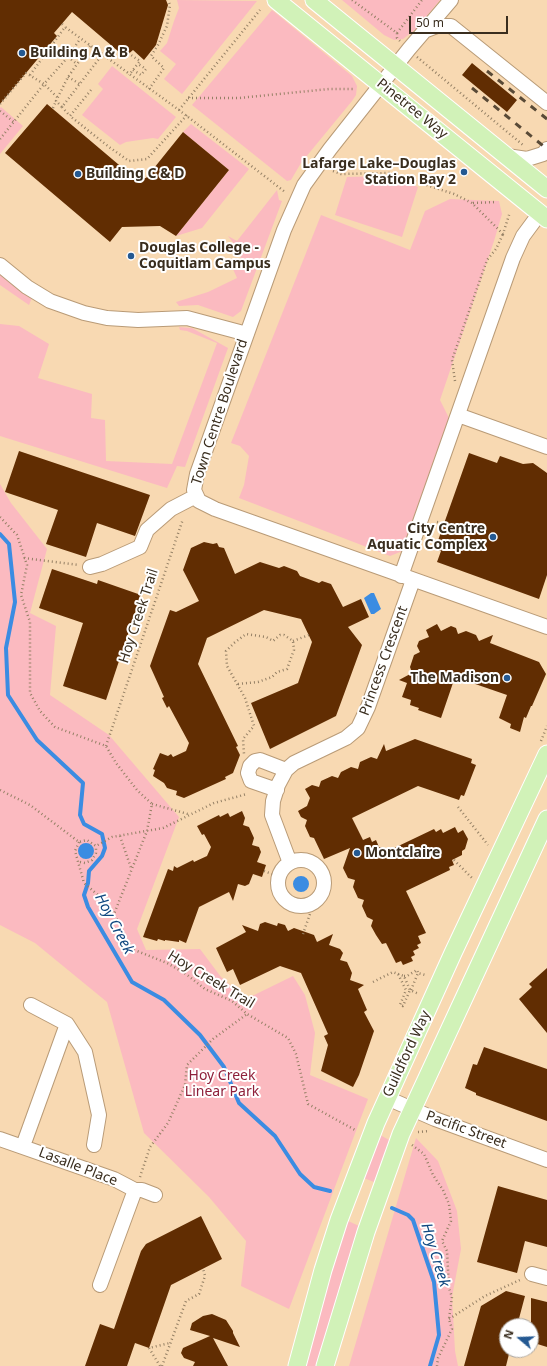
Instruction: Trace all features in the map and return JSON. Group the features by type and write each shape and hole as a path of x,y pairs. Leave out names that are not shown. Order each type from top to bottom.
{"main road":[{"name":"Pinetree Way","path":"276,0 543,216"},
{"name":"Pinetree Way","path":"314,0 547,189"},
{"name":"Guildford Way","path":"297,1366 323,1270 341,1215 387,1098 547,754"},
{"name":"Guildford Way","path":"325,1366 366,1232 412,1110 547,819"}],"street":[{"name":"Town Centre Boulevard","path":"451,0 321,160 304,185 284,230 195,478 194,489 196,496 202,503 214,509 547,627"},
{"path":"424,32 437,26 451,26 547,103"},
{"path":"507,156 527,159 542,152"},
{"name":"Princess Crescent","path":"290,863 272,818 272,807 276,790 286,770 296,762 346,738 358,728 368,707 462,401 513,258 523,236 543,216"},
{"path":"0,265 27,287 50,301 84,314 107,318 138,320 187,318 247,334"},
{"path":"458,415 547,447"},
{"path":"90,567 102,564 140,547 147,530 172,509 196,496"},
{"path":"276,790 251,780 248,773 250,766 255,761 260,760 286,770"},
{"path":"31,1005 67,1024 85,1052 99,1115 94,1145"},
{"path":"23,1146 67,1024"},
{"name":"Pacific Street","path":"387,1098 412,1110 547,1160"},
{"name":"Lasalle Place","path":"0,1138 114,1179 136,1190 142,1190 155,1195"},
{"path":"100,1285 136,1190"},
{"path":"532,1274 547,1278"}],"path":[{"path":"149,89 164,68 151,56 167,26 170,5 168,0"},
{"path":"352,0 397,33"},
{"path":"396,38 397,33 422,0"},
{"path":"179,110 260,10"},
{"path":"62,24 129,75 186,115 285,192"},
{"path":"30,75 65,27"},
{"path":"0,139 44,84 68,57 80,39"},
{"path":"53,108 68,77 90,46"},
{"path":"128,53 140,61 129,75"},
{"path":"62,107 102,55"},
{"path":"68,57 77,64"},
{"path":"133,70 141,75 146,69 138,64"},
{"path":"424,64 542,152"},
{"path":"0,104 26,73 44,84 70,116 103,143 129,161 147,160 186,115"},
{"path":"68,77 80,84"},
{"path":"188,98 239,98 329,89 355,89"},
{"path":"70,116 91,90"},
{"path":"0,111 14,122"},
{"path":"333,171 341,174 389,173 454,194 472,203 503,234"},
{"path":"472,203 496,202"},
{"path":"462,401 453,398 456,389 452,360 487,260 496,249 503,234 510,212"},
{"name":"Hoy Creek Trail","path":"106,746 180,523 184,516"},
{"path":"0,517 17,535 27,565 21,595 30,622 30,693 40,711 55,726 106,746 116,763 137,790 152,804 188,814"},
{"path":"437,522 444,524"},
{"path":"24,558 59,561 90,567"},
{"path":"238,684 258,682 272,677 277,672 288,669 294,650 293,641 284,635 280,635 273,641 266,637 246,634 226,651 227,666 238,684 254,726 243,738 244,759"},
{"path":"293,641 308,635"},
{"path":"0,790 30,805 79,842"},
{"path":"97,845 112,837 163,828 188,814 214,803 251,793"},
{"path":"114,914 147,831 152,804"},
{"path":"458,807 490,847"},
{"path":"120,836 132,868"},
{"path":"79,842 87,840 97,845"},
{"path":"79,842 75,851 79,862 85,863 92,860 96,853 97,845"},
{"path":"454,860 474,880"},
{"name":"Hoy Creek Trail","path":"79,862 84,883 98,895 104,906 114,914 132,949 167,963 186,974 205,989 232,1001 247,1014 288,1038 296,1054 308,1104 355,1130"},
{"path":"264,871 272,874"},
{"path":"303,934 310,914"},
{"path":"373,982 393,972 407,976 417,970 418,973 425,975"},
{"path":"398,974 406,990 400,1005 403,1006 418,973"},
{"path":"404,976 410,990 416,993"},
{"path":"136,1190 150,1148 168,1123 185,1085 187,1065 202,1048 247,1014"},
{"path":"411,1145 424,1154 433,1175 443,1190 449,1204 451,1221 442,1241 447,1251 449,1288 452,1297 449,1319 452,1329 438,1358 437,1366"},
{"path":"161,1366 186,1301 199,1294 205,1276 203,1268"},
{"path":"449,1319 485,1296 532,1274"},
{"path":"161,1366 149,1348 171,1343"}],"green space":[{"path":"177,0 257,1 182,94 164,79 176,64 160,51 167,43 179,8"},
{"path":"342,0 440,0 416,29 403,39 394,40 384,35"},
{"path":"272,10 352,76 357,86 356,95 352,101 301,163 291,180 287,181 192,105"},
{"path":"112,66 176,117 158,139 153,138 126,142 120,145 82,115 103,89 98,84"},
{"path":"1,107 23,126 0,154 0,108"},
{"path":"191,124 249,169 202,228 176,236 229,170 183,132"},
{"path":"386,176 418,187 402,237 335,215 347,177"},
{"path":"277,190 279,200 282,201 241,311 233,317 198,305 179,306 176,302 208,292 237,278 233,269 241,261 240,252 228,236 237,241"},
{"path":"450,199 499,201 502,214 440,400 451,422 405,550 390,556 239,498 244,485 249,456 240,446 231,443 321,215 410,250 425,211"},
{"path":"0,268 33,295 29,305 0,285"},
{"path":"0,324 19,326 49,344 38,378 92,394 91,418 105,420 106,461 172,464 217,343 187,331 180,330 179,327 192,328 228,348 185,467 177,466 167,488 0,436"},
{"name":"Hoy Creek Linear Park","path":"0,484 11,503 47,549 30,613 56,626 50,695 109,735 179,817 137,929 146,950 200,949 221,977 246,999 293,976 305,995 315,1033 310,1075 368,1099 289,1309 241,1286 246,1241 209,1197 144,1133 107,1002 35,943 0,925"},
{"path":"380,1135 391,1141 374,1182 361,1177"},
{"path":"416,1138 438,1161 457,1211 461,1249 452,1297 455,1351 458,1366 349,1366"},
{"path":"346,1220 359,1226 316,1366 304,1366"}],"water":[{"path":"371,593 374,593 381,609 374,614 371,614 364,598"},
{"path":"83,843 89,843 94,848 92,857 89,859 83,859 78,854 78,848"},
{"path":"301,876 308,881 309,884 304,891 301,892 294,887 293,884 298,877"}],"building":[{"name":"Building A & B","path":"0,0 166,0 168,5 156,45 144,60 133,50 125,57 72,12 54,33 57,36 0,104"},
{"path":"472,63 517,100 507,112 462,75"},
{"name":"Building C & D","path":"47,104 125,170 126,179 146,178 183,132 229,170 176,236 160,226 122,227 110,242 5,153"},
{"path":"19,451 150,495 135,536 97,523 86,557 46,544 58,510 5,492"},
{"name":"City Centre Aquatic Complex","path":"469,453 497,463 500,456 523,464 533,463 547,473 547,575 539,599 437,562 441,551 435,549"},
{"path":"204,542 213,544 217,543 219,547 224,548 235,574 260,562 279,568 284,566 297,571 300,576 319,583 322,581 331,584 343,607 361,599 369,617 348,627 362,645 336,716 270,749 251,703 298,683 312,642 301,619 264,610 207,638 198,664 238,746 236,747 240,755 233,773 225,777 226,779 184,798 176,795 177,791 167,788 164,783 153,776 155,770 153,769 160,753 168,756 171,754 173,757 186,751 189,743 169,706 167,708 162,698 164,697 150,666 170,610 176,612 199,601 183,570 191,548"},
{"path":"52,569 97,584 98,580 141,595 106,700 63,686 83,623 39,608"},
{"name":"The Madison","path":"437,624 441,631 451,626 456,628 458,634 466,631 476,635 479,641 493,635 490,643 539,662 546,674 526,718 524,717 520,732 510,728 511,724 499,718 507,695 455,677 441,718 418,710 419,708 410,705 411,700 402,697 407,683 399,680 412,673 410,667 414,655 420,652 417,646 419,641 429,637 426,630"},
{"name":"Montclaire","path":"415,739 472,759 471,763 476,765 464,796 461,795 459,800 418,786 352,818 363,840 370,837 372,842 376,840 379,847 390,850 434,829 436,832 441,829 443,833 455,827 458,833 463,830 468,839 465,849 462,851 462,855 452,860 454,865 449,867 450,870 406,891 426,933 418,936 421,943 417,945 419,948 413,951 415,955 411,957 413,961 403,965 401,961 396,963 386,943 382,944 376,935 371,926 373,920 367,917 362,906 364,900 358,898 353,887 355,880 348,878 343,868 350,848 324,859 314,838 310,837 305,826 307,820 301,817 298,811 307,806 310,798 305,789 312,785 319,787 321,781 332,776 338,778 341,772 351,767 358,769 360,762 371,757 377,759 384,744 386,751"},
{"path":"242,811 245,818 243,825 249,827 254,838 252,845 259,847 261,852 257,862 266,865 262,877 253,874 249,884 245,886 238,884 233,901 229,892 199,907 186,943 179,940 179,942 158,939 157,941 143,937 168,869 173,871 174,866 177,868 193,860 194,862 207,856 211,847 204,834 202,835 197,826 219,815 220,817 228,813 230,817"},
{"path":"265,922 277,926 278,923 285,925 288,931 294,928 314,935 317,942 333,934 329,945 340,949 343,953 340,960 347,962 352,973 350,980 364,985 358,989 367,1010 364,1012 374,1031 359,1075 353,1087 321,1071 328,1045 324,1036 328,1034 301,973 280,966 240,985 233,969 227,972 216,948 246,932 242,925 258,931 260,924"},
{"path":"547,968 547,1033 519,999 532,987 529,984"},
{"path":"484,1047 547,1069 547,1121 476,1095 476,1093 465,1088 473,1064 477,1065"},
{"path":"498,1186 547,1200 547,1247 525,1241 517,1273 477,1262"},
{"path":"201,1216 222,1259 171,1285 149,1348 135,1343 127,1366 85,1366 100,1324 114,1329 141,1251 146,1244"},
{"path":"506,1291 525,1296 519,1318 499,1318 499,1358 508,1358 506,1366 464,1366 481,1306"},
{"path":"531,1298 547,1302 547,1347 539,1344 539,1318 531,1318"},
{"path":"212,1314 226,1320 240,1347 213,1338 228,1366 193,1366 195,1362 184,1358 181,1353 183,1348 210,1336 190,1330 192,1323 203,1316"}],"waterway":[{"name":"Hoy Creek","path":"0,534 9,544 15,602 6,648 8,695 37,740 83,783 80,815 84,824 102,834 105,848 102,856 89,871 88,883 84,895 88,907 132,982 164,1000 200,1035 224,1067 239,1103 275,1136 300,1174 314,1187 330,1191"},
{"name":"Hoy Creek","path":"392,1208 408,1215 413,1220 434,1282 439,1335 430,1366"}],"railway":[{"path":"487,71 547,119"},
{"path":"472,88 547,149"}],"place":[{"name":"Building A & B","path":"22,53"},
{"name":"Lafarge Lake–Douglas Station Bay 2","path":"464,172"},
{"name":"Building C & D","path":"78,174"},
{"name":"Douglas College - Coquitlam Campus","path":"131,256"},
{"name":"City Centre Aquatic Complex","path":"493,537"},
{"name":"The Madison","path":"507,678"},
{"name":"Montclaire","path":"357,853"}]}
